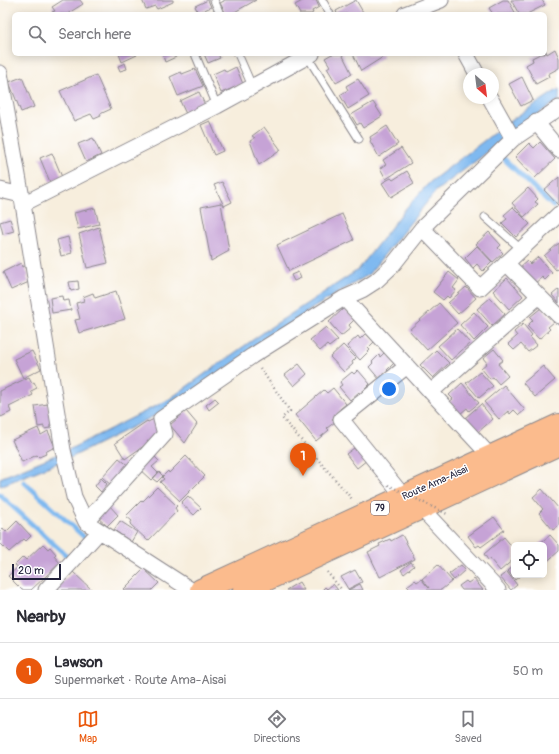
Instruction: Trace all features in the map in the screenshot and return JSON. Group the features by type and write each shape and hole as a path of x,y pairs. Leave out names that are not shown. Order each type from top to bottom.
{"main road":[{"name":"Route Ama-Aisai","path":"201,590 559,425"},
{"name":"Route Ama-Aisai","path":"244,590 404,497 559,444"}],"street":[{"path":"413,12 441,5"},
{"path":"0,190 22,199 217,106 308,56"},
{"path":"467,56 474,68"},
{"path":"0,73 65,456 74,497 86,522 99,532 191,590"},
{"path":"493,104 510,133"},
{"path":"86,522 165,434 161,419 252,356 344,298 362,290 376,281 392,266 422,228 510,133 536,122 559,108"},
{"path":"536,122 559,150"},
{"path":"422,228 480,288 559,214"},
{"path":"506,263 559,316"},
{"path":"431,392 539,296"},
{"path":"344,298 491,457"},
{"path":"407,366 341,419 404,497 498,590"},
{"path":"46,590 99,532"}],"lane":[{"path":"214,0 219,12"},
{"path":"322,0 329,12"},
{"path":"196,56 217,106"},
{"path":"239,56 252,86"},
{"path":"311,56 359,139"},
{"path":"485,217 521,249"}],"path":[{"path":"252,356 290,411 282,418 365,515"},
{"path":"404,497 450,515"}],"water":[{"path":"559,89 559,100 520,126 436,191 368,275 313,308 170,408 72,457 0,486 0,478 70,449 168,400 271,327 358,270 406,208 430,182 511,120"}],"building":[{"path":"63,0 80,0 83,4 70,12 52,12 55,11 52,7"},
{"path":"142,0 173,0 173,2 157,9 155,6 146,9"},
{"path":"208,0 211,7 198,12 195,6"},
{"path":"256,0 235,12 225,12 220,3 224,1"},
{"path":"304,0 316,0 319,7 312,12 299,12 295,5"},
{"path":"356,0 363,12 336,12"},
{"path":"503,0 508,0 515,12 492,12 489,8"},
{"path":"511,0 542,0 545,5 531,12 518,12"},
{"path":"555,49 559,58 559,68 548,74 549,77 536,84 526,65 533,61 532,58 536,56 547,56 547,54"},
{"path":"120,56 135,56 122,62"},
{"path":"163,56 176,56 176,57 165,62"},
{"path":"205,56 219,56 220,58 208,63"},
{"path":"328,56 343,56 352,74 336,83 327,68 330,66 325,58"},
{"path":"354,56 383,56 383,57 361,71"},
{"path":"125,63 127,69 120,71 118,66"},
{"path":"236,67 243,84 221,93 213,74 224,69 226,72"},
{"path":"195,69 203,86 178,96 170,77 181,72 182,74"},
{"path":"96,75 111,109 100,114 101,116 94,119 91,114 74,121 60,91"},
{"path":"22,77 34,107 21,112 9,82"},
{"path":"522,77 533,100 521,106 509,84"},
{"path":"358,79 369,96 348,109 340,95 348,90 346,86"},
{"path":"199,92 205,105 186,114 180,101"},
{"path":"373,102 382,116 363,128 360,123 357,125 351,115"},
{"path":"210,121 223,151 214,155 201,125"},
{"path":"387,126 398,144 379,157 370,141 370,137"},
{"path":"264,127 281,150 259,165 250,141 255,138 252,136"},
{"path":"93,138 101,155 86,162 78,144"},
{"path":"540,142 555,159 535,178 515,157 529,143 534,148"},
{"path":"401,148 411,163 386,179 380,168 386,165 383,160"},
{"path":"52,153 62,177 50,182 40,158"},
{"path":"407,171 414,183 391,197 382,183 391,178 393,180"},
{"path":"559,177 559,206 544,190"},
{"path":"222,182 232,202 224,206 214,185"},
{"path":"528,188 538,199 535,202 538,204 524,217 512,203"},
{"path":"221,203 229,251 211,261 201,207"},
{"path":"513,207 530,224 516,237 502,223 507,219 504,215"},
{"path":"95,208 99,224 78,229 74,213"},
{"path":"342,214 354,240 289,271 277,245"},
{"path":"10,219 14,231 3,234 0,222"},
{"path":"99,227 108,263 87,268 79,234"},
{"path":"489,232 501,245 498,248 503,253 493,262 476,244"},
{"path":"68,237 72,253 61,256 57,240"},
{"path":"559,243 559,268 556,270 544,256"},
{"path":"477,246 492,262 483,271 477,264 473,268 465,258"},
{"path":"538,257 552,273 545,280 542,277 533,285 519,268 527,261 530,264"},
{"path":"21,263 22,267 24,266 29,276 27,277 29,282 11,290 3,272"},
{"path":"298,272 301,278 294,281 291,275"},
{"path":"449,272 459,280 453,288 456,290 449,298 447,296 443,300 433,292"},
{"path":"507,278 523,296 509,309 493,291"},
{"path":"78,281 79,289 71,291 69,282"},
{"path":"466,287 476,298 458,314 448,303"},
{"path":"559,289 559,303 552,295"},
{"path":"116,291 125,319 79,333 75,320 80,319 76,303 84,301 83,297 93,293 95,298"},
{"path":"62,296 63,301 69,300 71,310 52,313 50,298"},
{"path":"490,298 505,314 492,326 477,309"},
{"path":"439,303 457,323 427,350 409,330"},
{"path":"344,308 355,319 349,325 351,328 341,336 329,322"},
{"path":"541,308 554,322 548,327 550,329 539,339 527,326 533,320 530,317"},
{"path":"474,312 488,327 474,341 460,325"},
{"path":"523,324 532,335 530,337 537,345 528,352 521,344 514,350 508,344 517,336 514,332"},
{"path":"326,327 338,340 329,347 327,345 320,351 310,340"},
{"path":"457,329 470,343 451,360 438,346"},
{"path":"366,333 374,342 368,348 370,350 360,360 347,346 358,336 360,339"},
{"path":"343,345 356,358 352,362 353,364 344,372 330,357"},
{"path":"494,349 503,360 498,364 508,376 499,384 493,377 490,379 481,368 487,363 483,358"},
{"path":"436,350 449,363 433,378 420,365"},
{"path":"32,351 41,369 23,378 14,359"},
{"path":"385,352 395,362 387,370 389,372 380,380 369,367 379,355 380,357"},
{"path":"299,364 307,374 294,386 285,375"},
{"path":"543,366 555,380 535,397 523,383"},
{"path":"358,370 370,384 360,394 359,392 350,400 339,387 342,385 340,382 352,372 354,374"},
{"path":"480,372 493,386 479,398 466,383"},
{"path":"29,377 37,388 31,391 33,395 9,407 11,412 1,417 0,391"},
{"path":"462,383 479,403 469,411 467,408 460,414 449,402 453,399 449,395"},
{"path":"504,385 525,410 519,415 514,410 510,414 508,411 499,419 484,402"},
{"path":"333,388 346,404 340,409 342,411 332,419 335,422 327,428 329,430 316,441 295,415 324,390 327,393"},
{"path":"215,398 219,402 209,410 206,405"},
{"path":"48,404 52,425 50,425 50,428 44,429 44,426 38,427 35,406"},
{"path":"481,404 493,419 477,433 465,418"},
{"path":"186,411 197,424 185,443 170,425"},
{"path":"156,418 158,436 125,459 115,443 147,421 148,422"},
{"path":"38,428 41,435 48,431 55,447 45,452 46,454 39,457 37,455 22,462 12,440"},
{"path":"354,448 356,451 358,449 367,460 357,468 346,454"},
{"path":"152,454 159,461 152,467 158,473 151,480 138,468"},
{"path":"186,456 205,476 180,501 160,482 164,479 162,477 168,471 169,473"},
{"path":"119,458 130,467 112,486 102,477"},
{"path":"159,472 163,476 157,482 153,479"},
{"path":"101,478 107,484 101,492 95,486"},
{"path":"157,487 177,506 175,508 177,511 148,541 130,524 132,521 126,516"},
{"path":"542,489 559,509 559,525 553,530 539,513 543,509 533,497"},
{"path":"188,496 201,508 194,515 181,503"},
{"path":"109,505 118,515 107,526 97,517"},
{"path":"494,517 504,530 481,547 479,545 476,547 468,536"},
{"path":"17,521 31,536 26,541 24,539 9,552 0,543 0,531 3,528 6,532"},
{"path":"120,521 137,532 131,542 114,530"},
{"path":"402,535 415,559 380,577 368,552 380,546 379,544 390,539 391,541"},
{"path":"550,535 559,545 559,551 547,561 547,542 542,542"},
{"path":"504,537 511,545 511,562 500,571 484,554"},
{"path":"43,544 48,549 50,547 56,554 54,556 60,563 31,590 22,590 8,576 18,567 15,565 23,557 26,560"},
{"path":"411,562 414,566 404,574 401,570"},
{"path":"438,565 452,581 441,590 411,590 407,586 415,580 417,582 421,579 429,588 422,579"},
{"path":"461,565 465,570 454,580 449,574"},
{"path":"144,569 159,583 152,590 125,590 124,589"},
{"path":"355,570 362,582 348,589 341,577"},
{"path":"73,572 92,590 60,590 57,587"},
{"path":"507,572 517,585 511,590 500,577"},
{"path":"474,579 483,590 462,590 459,586 466,581 468,583"},
{"path":"299,582 304,590 286,590"},
{"path":"333,584 338,590 322,590 325,587 327,589"},
{"path":"360,584 363,590 348,590"}],"waterway":[{"path":"502,157 553,206"},
{"path":"24,482 83,536"},
{"path":"0,495 68,557"}],"place":[{"name":"Lawson","path":"303,476"}]}
